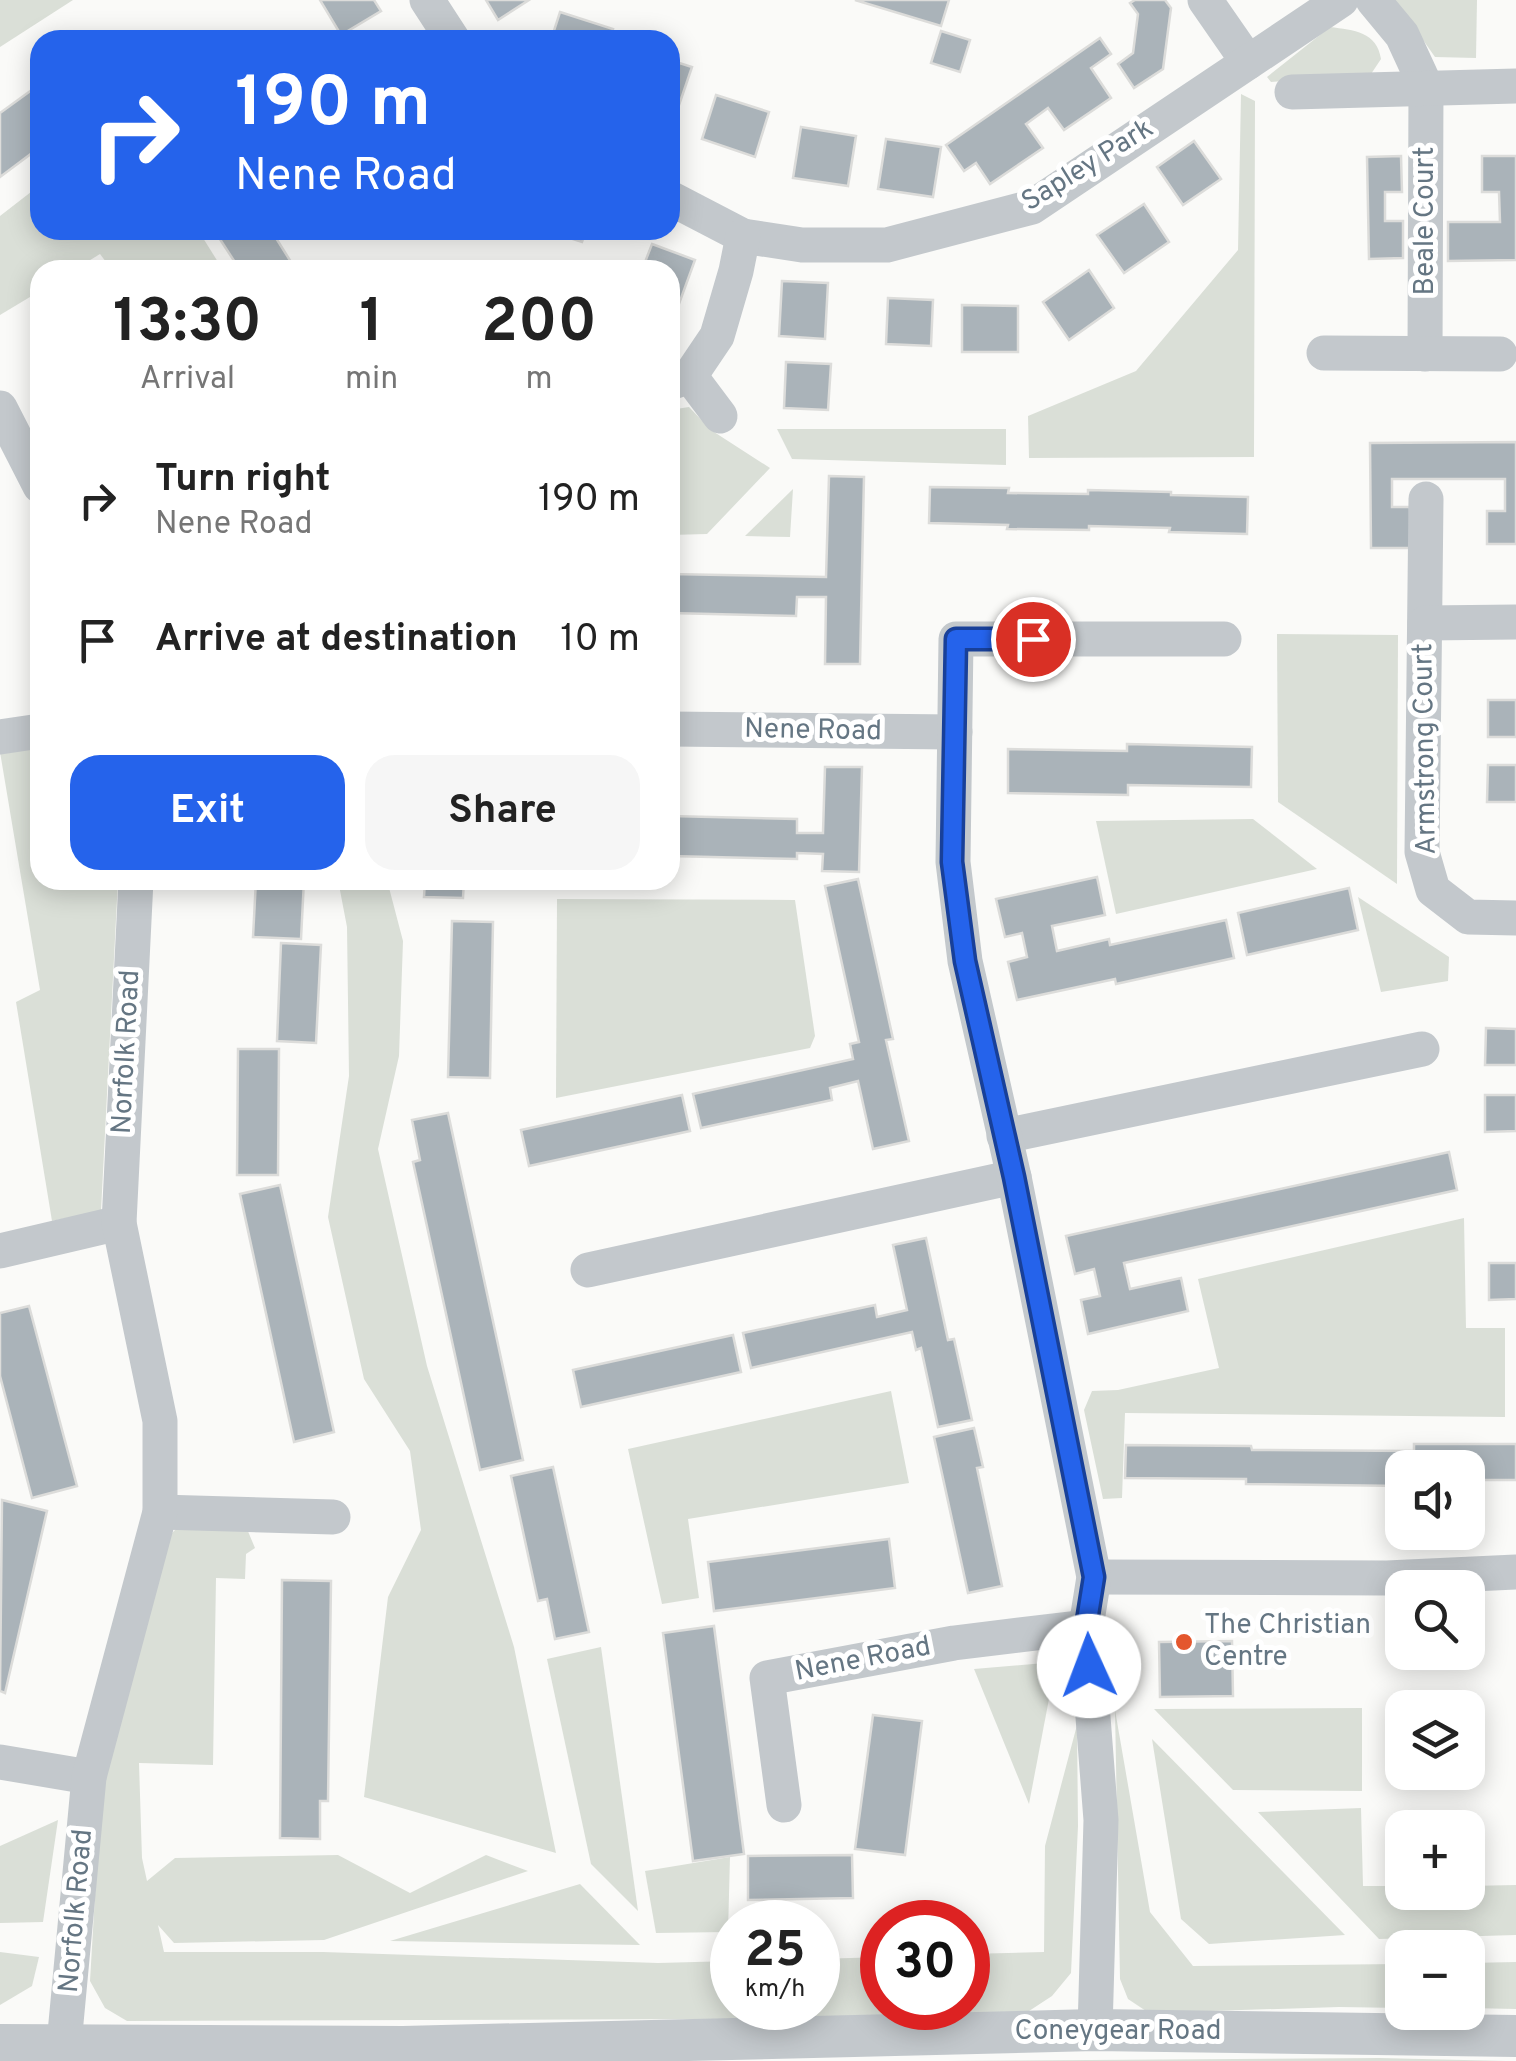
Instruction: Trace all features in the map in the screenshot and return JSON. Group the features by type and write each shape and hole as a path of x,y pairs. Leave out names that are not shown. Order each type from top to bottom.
{"street":[{"path":"427,0 446,30"},
{"path":"1205,0 1248,62"},
{"name":"Sapley Park","path":"680,203 743,236 802,246 886,246 1032,206 1341,0"},
{"name":"Beale Court","path":"1373,0 1402,35 1426,87 1425,354"},
{"path":"1292,92 1516,86"},
{"path":"720,416 680,380 718,336 743,236"},
{"path":"1324,353 1500,354"},
{"path":"0,408 30,466"},
{"name":"Armstrong Court","path":"1426,499 1422,852 1433,890 1468,918 1516,918"},
{"name":"Armstrong Court","path":"1424,622 1516,622"},
{"path":"1095,2030 1101,1820 1086,1627 1094,1577 1014,1177 965,961 952,862 956,639 1224,640"},
{"name":"Nene Road","path":"680,729 955,732"},
{"path":"0,737 30,732"},
{"name":"Norfolk Road","path":"64,2044 90,1777 160,1512 160,1421 119,1223 136,890"},
{"path":"1004,1136 1422,1050"},
{"path":"588,1270 1014,1177"},
{"path":"0,1250 119,1223"},
{"path":"160,1512 333,1517"},
{"path":"1094,1577 1386,1578 1516,1572"},
{"name":"Nene Road","path":"784,1805 767,1678 954,1643 1086,1627"},
{"path":"0,1762 90,1777"},
{"name":"Coneygear Road","path":"0,2045 403,2054 1095,2030 1516,2036"}],"shaded area":[{"path":"0,0 73,0 0,47"},
{"path":"1395,0 1477,0 1476,58 1435,57"},
{"path":"1330,27 1356,31 1375,43 1381,59 1371,74 1271,82 1267,77"},
{"path":"1241,94 1255,101 1254,457 1029,458 1028,416 1136,371 1238,250"},
{"path":"30,193 30,240 204,240 217,260 104,260 100,254 90,260 30,260 30,297 0,315 0,216"},
{"path":"689,407 711,430 770,468 707,534 680,535 680,408"},
{"path":"777,429 1006,429 1006,465 792,459"},
{"path":"793,489 790,537 745,536"},
{"path":"1277,634 1398,635 1397,884 1278,802"},
{"path":"30,747 30,890 117,890 101,1211 52,1221 16,1002 40,990 0,752"},
{"path":"1253,819 1317,869 1116,914 1096,821"},
{"path":"340,890 390,890 403,941 399,1056 378,1149 427,1366 514,1647 556,1853 364,1797 388,1597 421,1530 410,1451 364,1379 328,1217 349,1076 347,927"},
{"path":"1358,897 1449,957 1448,981 1381,992"},
{"path":"557,899 795,900 815,1036 810,1048 556,1098"},
{"path":"1464,1218 1466,1328 1505,1328 1505,1417 1125,1413 1122,1498 1103,1499 1084,1410 1092,1391 1118,1390 1219,1368 1198,1279"},
{"path":"891,1391 909,1483 688,1519 699,1598 662,1604 628,1449"},
{"path":"176,1529 247,1529 255,1548 246,1554 245,1579 216,1578 213,1765 139,1763 142,1858 147,1881 175,1858 338,1855 410,1893 486,1855 528,1871 324,1940 174,1943 158,1925 164,1952 710,1962 710,2019 127,2021 105,2008 90,1981 101,1793 161,1544"},
{"path":"601,1647 638,1911 591,1864 547,1659"},
{"path":"1056,1662 1029,1804 974,1669"},
{"path":"1362,1708 1362,1791 1233,1790 1154,1709"},
{"path":"1115,1710 1150,1912 1193,1966 1385,1964 1385,2008 1149,2013 1128,1999 1120,1979"},
{"path":"1077,1725 1078,1826 1071,1973 1052,1996 1026,2013 990,2018 990,1953 1044,1952 1045,1846"},
{"path":"1152,1739 1345,1935 1209,1944 1181,1919"},
{"path":"1361,1808 1363,1886 1385,1886 1385,1910 1485,1910 1485,1886 1516,1885 1516,1935 1485,1936 1485,1930 1385,1930 1385,1939 1379,1939 1258,1812"},
{"path":"58,1820 43,1922 0,1923 0,1846"},
{"path":"730,1857 729,1900 710,1900 710,1932 656,1933 645,1871"},
{"path":"580,1884 640,1945 390,1941"},
{"path":"0,1952 39,1957 32,1986 0,2005"},
{"path":"840,1958 860,1958 860,2018 840,2019"},
{"path":"1516,1962 1516,2009 1485,2008 1485,1963"},
{"path":"1380,2058 1506,2061 945,2061"}],"building":[{"path":"320,0 374,0 381,11 349,30 338,30"},
{"path":"486,0 529,0 498,20"},
{"path":"855,0 949,0 941,26"},
{"path":"1165,0 1171,8 1163,69 1134,88 1118,64 1133,53 1138,14 1130,3"},
{"path":"560,12 613,29 613,30 554,30"},
{"path":"941,31 970,40 960,72 931,63"},
{"path":"1100,38 1111,54 1091,68 1111,98 1064,130 1048,108 1026,124 1043,148 990,184 976,163 964,171 946,145"},
{"path":"680,63 692,67 680,102"},
{"path":"30,91 30,154 0,177 0,113"},
{"path":"716,95 769,112 755,157 702,139"},
{"path":"801,127 856,136 848,186 793,178"},
{"path":"886,139 941,147 933,197 878,189"},
{"path":"1194,141 1221,179 1183,205 1157,167"},
{"path":"1401,156 1402,192 1385,192 1385,221 1403,221 1403,258 1369,259 1367,157"},
{"path":"1482,156 1516,156 1516,260 1448,261 1448,222 1500,222 1499,192 1482,192"},
{"path":"1144,204 1169,242 1124,273 1097,235"},
{"path":"220,240 277,240 290,260 234,260"},
{"path":"652,244 695,260 680,301 680,260 646,260"},
{"path":"1089,270 1114,308 1069,340 1043,302"},
{"path":"782,281 828,283 825,339 779,336"},
{"path":"888,298 933,300 931,346 886,344"},
{"path":"962,305 1018,306 1018,352 962,352"},
{"path":"786,362 831,364 828,410 784,408"},
{"path":"1516,442 1516,544 1487,544 1487,511 1505,511 1505,479 1392,479 1392,507 1410,507 1411,548 1371,548 1370,443"},
{"path":"829,476 864,477 860,664 825,664 826,597 797,597 796,616 680,613 680,574 826,577"},
{"path":"930,487 1009,488 1008,493 1088,494 1088,490 1248,497 1247,534 1169,532 1170,528 1007,529 1008,525 929,523"},
{"path":"1488,700 1516,700 1516,737 1488,737"},
{"path":"1127,744 1252,747 1251,787 1128,785 1128,795 1008,793 1008,749 1127,751"},
{"path":"1488,765 1516,765 1516,802 1487,802"},
{"path":"825,767 862,767 859,872 822,871 823,854 797,853 797,859 680,856 680,816 797,819 797,833 823,833"},
{"path":"1097,877 1105,915 1052,926 1057,951 1109,939 1110,945 1226,920 1234,958 1116,984 1115,979 1017,1000 1008,962 1027,957 1022,933 1005,937 996,899"},
{"path":"858,879 893,1039 886,1040 909,1141 873,1149 858,1081 830,1088 832,1100 701,1128 693,1094 853,1059 850,1044 859,1042 825,886"},
{"path":"1349,888 1358,930 1247,955 1238,913"},
{"path":"255,890 303,890 301,939 253,937"},
{"path":"424,890 463,890 463,898 424,897"},
{"path":"452,921 493,922 490,1078 448,1077"},
{"path":"281,943 321,945 316,1043 277,1041"},
{"path":"1486,1028 1516,1029 1516,1065 1485,1065"},
{"path":"238,1049 279,1049 278,1175 237,1175"},
{"path":"682,1095 690,1131 529,1166 521,1130"},
{"path":"1485,1095 1516,1095 1516,1131 1485,1132"},
{"path":"448,1113 523,1460 480,1470 413,1162 420,1160 412,1120"},
{"path":"1449,1152 1457,1190 1124,1263 1130,1289 1181,1278 1188,1311 1088,1334 1081,1300 1100,1296 1094,1269 1075,1274 1066,1236"},
{"path":"280,1185 334,1432 294,1442 240,1194"},
{"path":"926,1238 948,1340 954,1339 972,1420 938,1427 921,1348 916,1350 912,1332 751,1368 743,1333 875,1305 877,1317 907,1310 893,1245"},
{"path":"1489,1263 1516,1263 1516,1299 1489,1300"},
{"path":"29,1306 77,1486 32,1498 0,1376 0,1313"},
{"path":"733,1335 741,1372 581,1407 573,1370"},
{"path":"974,1428 983,1467 977,1468 1002,1586 968,1593 934,1437"},
{"path":"1414,1444 1516,1444 1516,1480 1485,1480 1485,1450 1414,1450"},
{"path":"1126,1445 1251,1446 1252,1450 1385,1451 1385,1486 1125,1478"},
{"path":"553,1467 589,1632 555,1639 547,1599 538,1601 511,1476"},
{"path":"2,1500 47,1511 5,1693 0,1691"},
{"path":"889,1539 895,1588 714,1611 708,1562"},
{"path":"282,1580 331,1581 328,1801 320,1801 320,1839 280,1838"},
{"path":"714,1626 744,1854 693,1861 663,1633"},
{"path":"1232,1641 1233,1696 1160,1697 1159,1642"},
{"path":"873,1715 922,1721 905,1855 855,1849"},
{"path":"852,1855 853,1898 748,1900 748,1856"}],"place":[{"name":"The Christian Centre","path":"1184,1642"}],"route":[{"path":"1033,639 956,639 952,862 965,961 1014,1177 1094,1577 1086,1627 1089,1666"}]}
